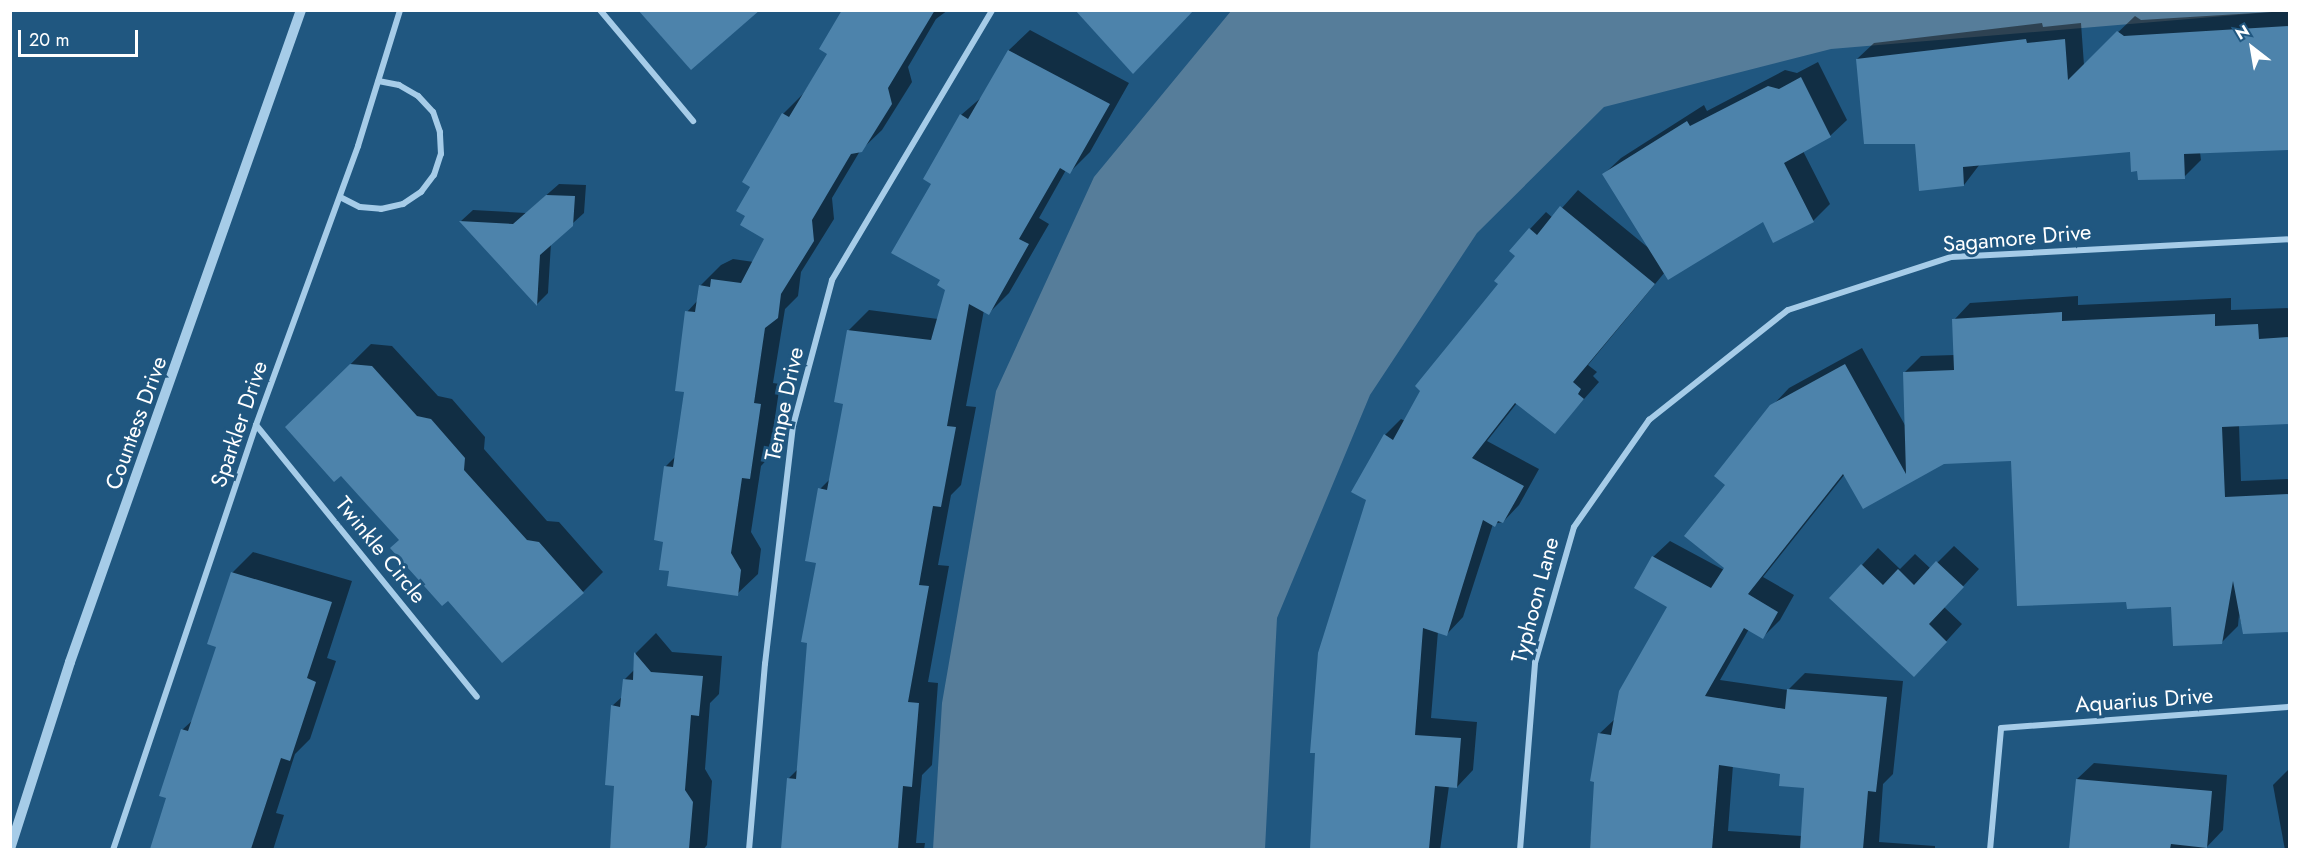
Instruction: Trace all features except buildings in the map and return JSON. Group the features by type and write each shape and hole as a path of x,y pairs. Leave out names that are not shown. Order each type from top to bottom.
{"street":[{"name":"Countess Drive","path":"10,849 70,662 301,10"},
{"name":"Sparkler Drive","path":"113,849 256,425 340,197 400,10"},
{"path":"600,10 693,121"},
{"name":"Tempe Drive","path":"749,849 765,664 793,426 832,280 992,10"},
{"path":"340,197 370,208 402,204 421,192 438,165 440,132 433,112 418,96 399,85 378,81"},
{"name":"Sagamore Drive","path":"1648,420 1788,310 1952,257 2289,239"},
{"name":"Typhoon Lane","path":"1520,849 1534,663 1574,527 1648,420"},
{"name":"Twinkle Circle","path":"256,425 477,697"},
{"name":"Aquarius Drive","path":"1990,849 2001,728 2289,707"}],"water":[{"path":"1231,11 2284,11 1831,49 1604,107 1477,233 1370,395 1277,618 1265,849 933,849 942,703 996,391 1094,177"}]}
